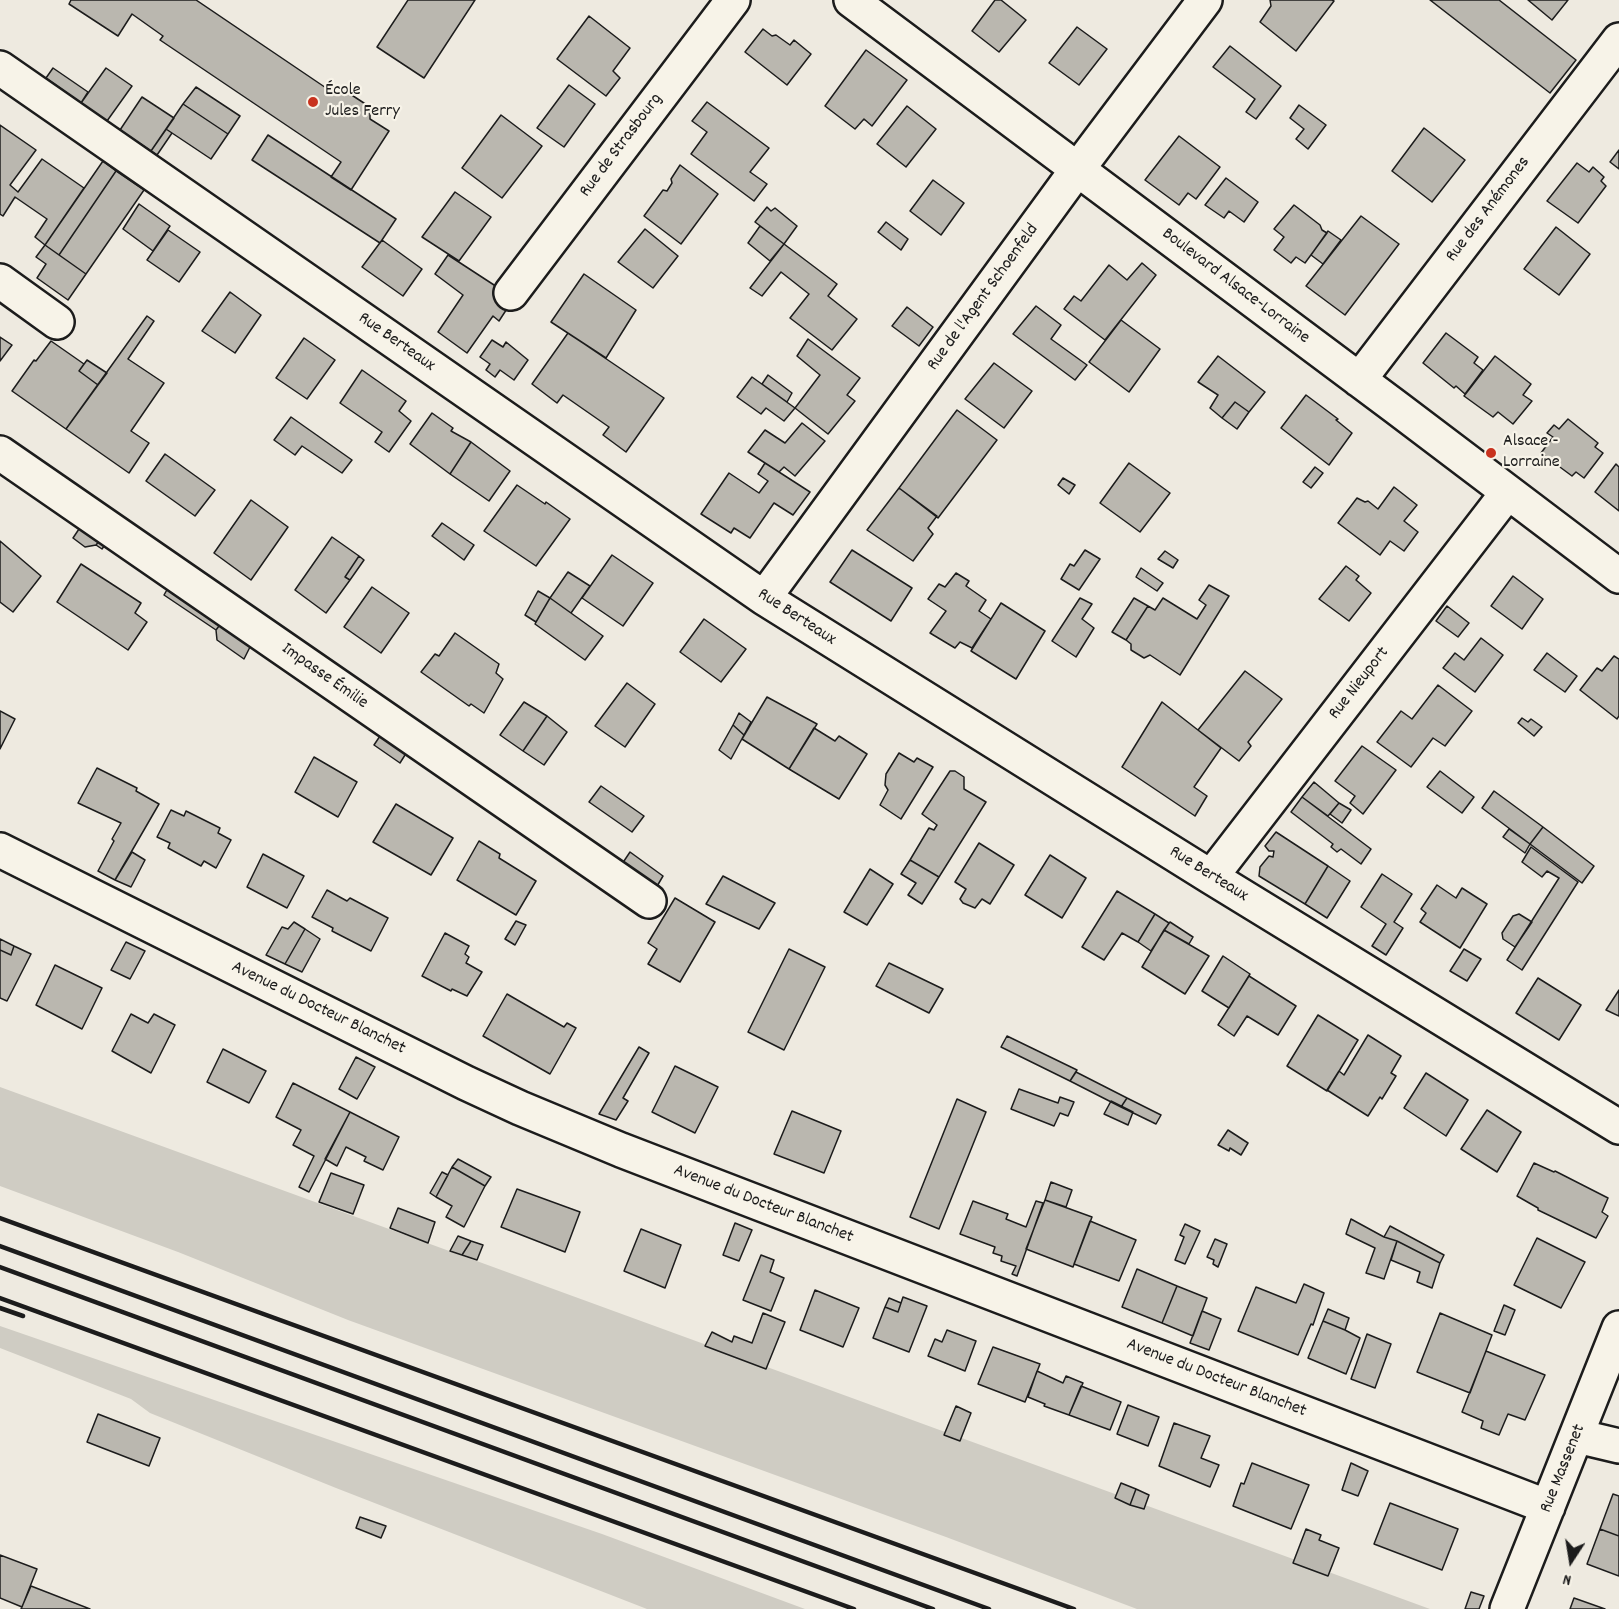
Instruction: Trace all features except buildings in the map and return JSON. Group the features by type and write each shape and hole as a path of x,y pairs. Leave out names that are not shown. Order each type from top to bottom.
{"street":[{"name":"Rue de Strasbourg","path":"511,293 733,0"},
{"name":"Boulevard Alsace-Lorraine","path":"851,0 1619,576"},
{"name":"Rue de l'Agent Schoenfeld","path":"764,598 1078,169 1205,0"},
{"name":"Rue des Anémones","path":"1359,380 1619,40"},
{"name":"Rue Berteaux","path":"0,68 764,598 1211,877 1619,1127"},
{"path":"0,281 57,322"},
{"name":"Impasse Émilie","path":"0,453 649,901"},
{"name":"Rue Nieuport","path":"1211,877 1508,492"},
{"name":"Avenue du Docteur Blanchet","path":"0,850 520,1108 621,1150 1548,1507"},
{"name":"Rue Massenet","path":"1507,1609 1619,1328"},
{"path":"1577,1436 1619,1446"}],"shaded area":[{"path":"0,1087 1430,1609 1137,1609 946,1537 348,1320 178,1252 0,1186"},
{"path":"0,1326 602,1534 805,1609 647,1609 150,1413 131,1399 0,1348"}],"railway":[{"path":"0,1218 1074,1609"},
{"path":"0,1246 989,1609"},
{"path":"0,1267 933,1609"},
{"path":"0,1298 854,1609"},
{"path":"0,1308 23,1316"}],"place":[{"name":"École Jules Ferry","path":"313,102"},
{"name":"Alsace - Lorraine","path":"1491,453"}]}
